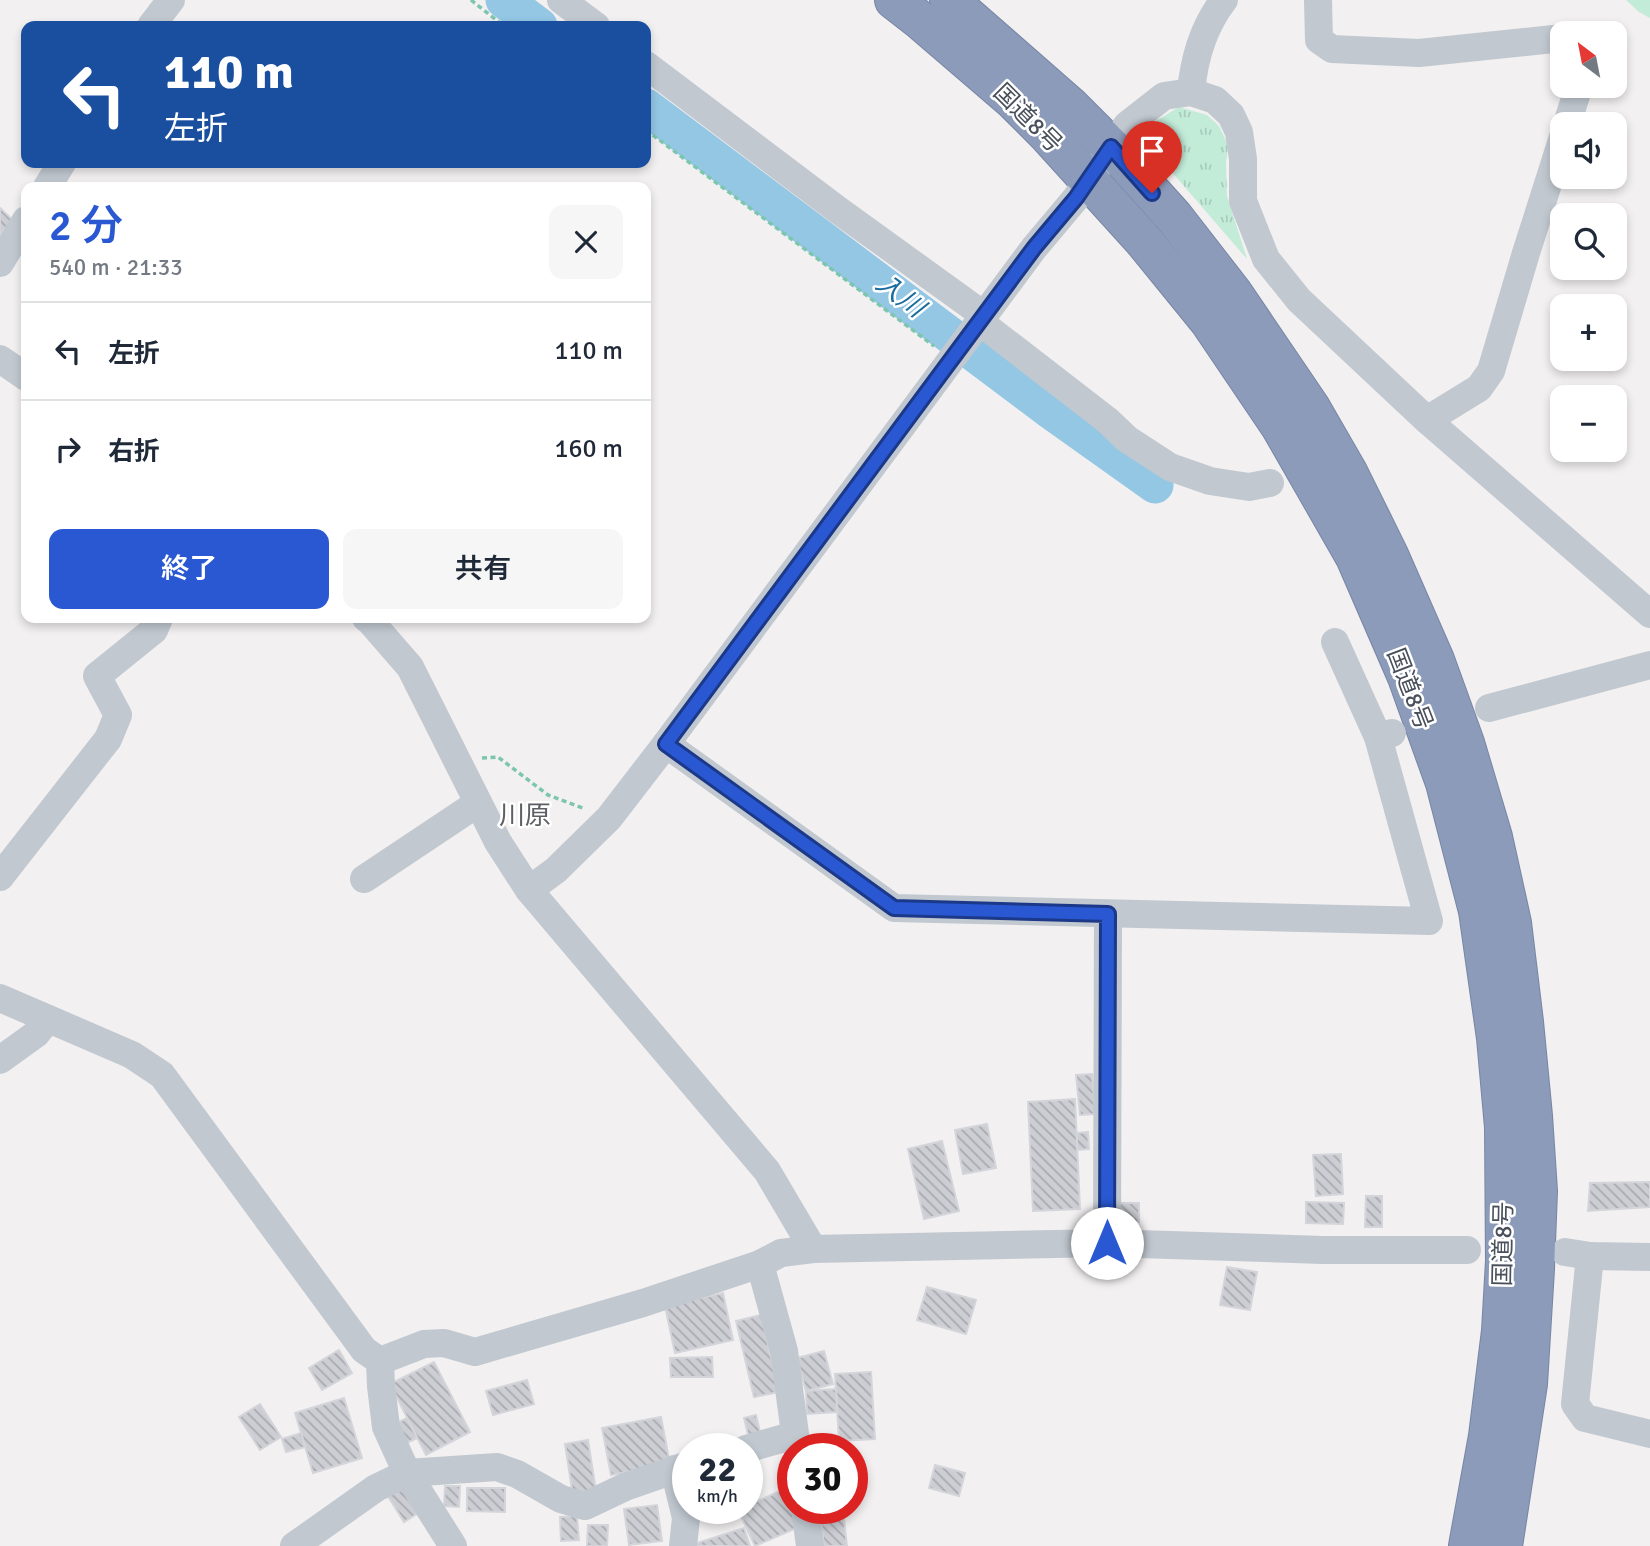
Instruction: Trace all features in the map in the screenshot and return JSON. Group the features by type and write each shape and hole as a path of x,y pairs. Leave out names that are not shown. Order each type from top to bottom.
{"highway":[{"name":"国道8号","path":"894,0 1013,100 1143,240 1209,321 1280,426 1355,558 1407,677 1445,783 1478,911 1496,1038 1503,1127 1504,1261 1501,1331 1488,1436 1468,1546"},
{"name":"国道8号","path":"948,0 1069,105 1111,147 1174,217 1233,293 1311,408 1349,474 1389,555 1435,660 1465,743 1493,837 1512,923 1531,1089 1538,1191 1528,1384 1503,1546"}],"street":[{"path":"155,21 171,0"},
{"path":"561,0 589,21"},
{"path":"1191,92 1193,72 1204,32 1224,0"},
{"path":"1318,0 1320,40 1332,50 1419,53 1550,39"},
{"path":"651,69 982,319 1127,439 1170,467 1210,481 1249,487 1270,482"},
{"path":"529,890 556,870 609,818 1034,248 1088,181 1127,125 1164,96 1191,92 1215,100 1231,115 1239,132 1243,159 1243,201 1266,259 1299,300 1427,420 1650,614"},
{"path":"1427,420 1479,388 1491,371 1550,177"},
{"path":"0,263 21,228"},
{"path":"0,359 21,374"},
{"path":"0,877 108,739 118,715 97,676 154,630 157,623"},
{"path":"370,623 410,667 498,842 529,890 767,1171 813,1249"},
{"path":"666,744 894,908 1429,921 1385,735 1335,642"},
{"path":"1489,708 1650,665"},
{"path":"364,879 478,803"},
{"path":"1107,1243 1108,914"},
{"path":"0,999 132,1055 162,1075 364,1350 380,1361"},
{"path":"0,1060 36,1034 48,1019"},
{"path":"380,1361 424,1344 444,1342 475,1352 643,1303 760,1265 781,1253 813,1249 1107,1243 1324,1250 1467,1250"},
{"path":"1650,1257 1578,1254 1575,1404 1585,1418 1650,1434"},
{"path":"760,1265 784,1351 795,1433"},
{"path":"380,1361 386,1427 407,1473 453,1546"},
{"path":"294,1546 376,1488 407,1473 497,1467 516,1474 561,1499 585,1506 625,1487 672,1470"},
{"path":"683,1546 685,1524"},
{"path":"807,1524 810,1546"}],"path":[{"path":"471,0 498,21"},
{"path":"651,134 952,360"},
{"path":"456,760 498,757 548,794 609,818"}],"green space":[{"path":"1626,0 1650,0 1650,18 1639,12"},
{"path":"1179,107 1207,115 1219,126 1228,145 1227,196 1247,259 1158,156 1150,137 1156,121"}],"building":[{"path":"0,208 13,220 0,234"},
{"path":"1092,1074 1095,1114 1080,1115 1076,1075"},
{"path":"1075,1099 1080,1209 1033,1211 1028,1102"},
{"path":"987,1124 996,1168 963,1174 955,1130"},
{"path":"1088,1132 1089,1149 1077,1150 1077,1133"},
{"path":"942,1141 959,1211 924,1219 908,1149"},
{"path":"1341,1154 1343,1194 1316,1196 1313,1155"},
{"path":"1650,1182 1650,1207 1588,1211 1590,1183"},
{"path":"1366,1196 1382,1196 1382,1227 1365,1227"},
{"path":"1306,1202 1344,1203 1343,1224 1306,1223"},
{"path":"1116,1203 1139,1203 1139,1222 1115,1221"},
{"path":"1227,1267 1257,1272 1250,1310 1220,1305"},
{"path":"927,1287 976,1300 966,1334 917,1320"},
{"path":"723,1293 733,1340 675,1353 665,1306"},
{"path":"761,1315 779,1392 754,1397 736,1321"},
{"path":"339,1350 352,1373 322,1390 309,1368"},
{"path":"824,1351 833,1384 806,1391 797,1358"},
{"path":"712,1357 713,1377 671,1377 670,1358"},
{"path":"434,1362 470,1432 426,1455 390,1384"},
{"path":"871,1372 875,1439 868,1439 868,1433 839,1433 835,1374"},
{"path":"527,1380 534,1404 493,1415 486,1391"},
{"path":"836,1389 837,1412 807,1414 806,1391"},
{"path":"344,1398 362,1458 313,1473 295,1413"},
{"path":"260,1404 281,1437 260,1450 239,1417"},
{"path":"756,1415 760,1433 748,1433 744,1418"},
{"path":"661,1417 670,1464 611,1475 602,1428"},
{"path":"407,1418 417,1438 405,1444 394,1424"},
{"path":"301,1433 305,1447 286,1452 282,1439"},
{"path":"588,1440 596,1491 573,1496 565,1444"},
{"path":"935,1465 965,1473 959,1496 929,1488"},
{"path":"445,1486 460,1486 459,1507 444,1506"},
{"path":"402,1488 417,1514 404,1522 388,1496"},
{"path":"467,1488 505,1488 505,1512 467,1511"},
{"path":"777,1492 777,1524 798,1524 799,1527 755,1546 745,1524 763,1524 763,1499"},
{"path":"657,1505 662,1541 629,1545 624,1509"},
{"path":"577,1516 579,1540 561,1541 560,1517"},
{"path":"821,1524 845,1524 847,1546 824,1546"},
{"path":"588,1525 608,1525 607,1546 587,1546"},
{"path":"744,1528 750,1546 694,1544"}],"waterway":[{"name":"入川","path":"504,0 532,21"},
{"name":"入川","path":"651,111 1051,411 1155,485"}],"district":[{"name":"川原","path":"525,816"}],"route":[{"path":"1107,1243 1108,914 894,908 666,744 1034,248 1076,198 1111,147 1152,193"}]}
